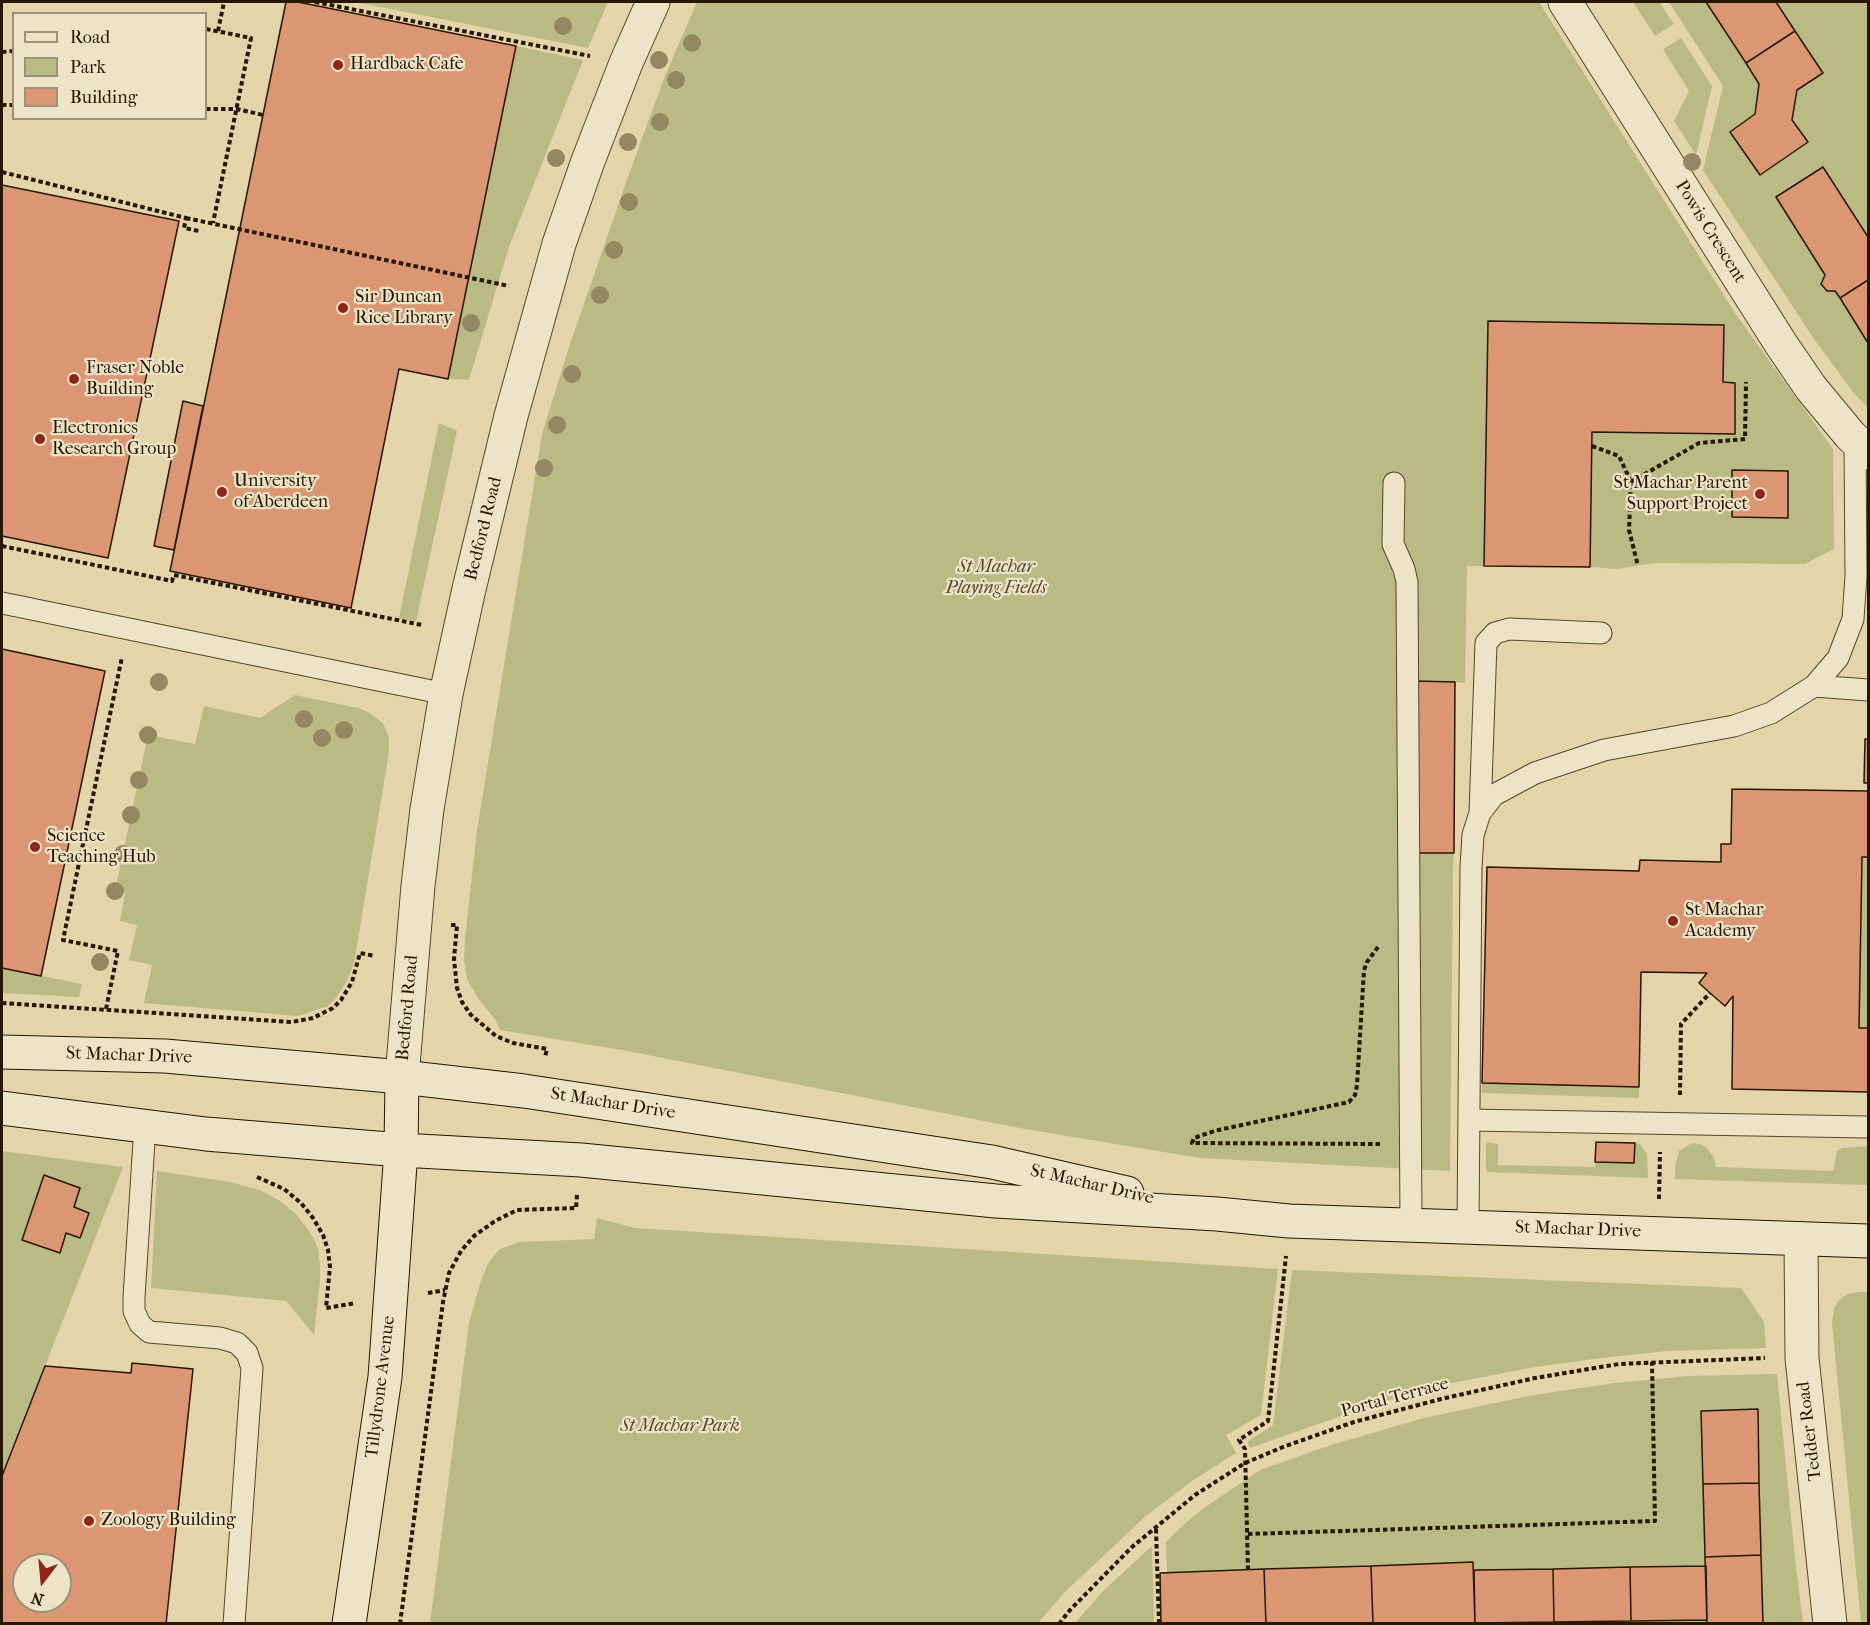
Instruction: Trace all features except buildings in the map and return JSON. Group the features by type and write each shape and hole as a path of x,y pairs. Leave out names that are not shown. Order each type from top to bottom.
{"main road":[{"name":"Bedford Road","path":"401,1150 402,1077 427,809 446,694 469,589 511,416 544,294 588,161 626,63 653,2"},
{"name":"Powis Crescent","path":"1565,2 1781,344 1811,388 1862,447"},
{"name":"St Machar Drive","path":"2,1052 165,1056 524,1090 992,1162 1216,1214"},
{"name":"St Machar Drive","path":"2,1108 206,1134 401,1150 581,1160 996,1201 1216,1214 1289,1221 1869,1241"},
{"name":"Tillydrone Avenue","path":"349,1623 385,1377 401,1150"},
{"name":"Tedder Road","path":"1801,1239 1802,1358 1830,1623"}],"lane":[{"path":"1480,813 1494,795 1535,774 1604,750 1734,726 1771,713 1814,686 1838,658 1853,619 1862,447"},
{"path":"1395,483 1393,544 1407,582 1411,1224"},
{"path":"2,603 446,694"},
{"path":"1468,1226 1471,867 1473,835 1480,813 1486,643 1496,633 1509,629 1601,633"},
{"path":"1814,686 1869,690"},
{"path":"1470,1120 1866,1126"},
{"path":"145,1126 134,1311 140,1324 149,1332 220,1338 237,1343 247,1353 252,1368 234,1623"}],"path":[{"path":"218,31 224,2"},
{"path":"315,2 626,63"},
{"path":"207,29 252,38 213,223"},
{"path":"207,109 237,109 262,115"},
{"path":"2,172 186,218 544,294"},
{"path":"186,218 184,228 199,231"},
{"path":"1631,482 1699,443 1745,439 1746,382"},
{"path":"1592,446 1619,456 1631,482 1629,530 1638,566"},
{"path":"2,546 172,581 174,575 422,625"},
{"path":"105,1009 118,951 63,939 122,661"},
{"path":"1409,905 1364,970 1357,1085 1355,1095 1349,1102 1214,1131 1194,1138 1192,1143 1411,1144"},
{"path":"457,925 454,973 462,1002 471,1015 496,1036 513,1043 547,1049"},
{"path":"2,1003 274,1022 301,1020 323,1014 341,1000 352,982 360,952 376,956"},
{"path":"1659,1233 1661,1123 1680,1099 1681,1024 1710,993"},
{"path":"253,1175 284,1189 301,1203 323,1235 330,1267 326,1308"},
{"path":"400,1623 441,1313 449,1273 461,1251 474,1236 495,1221 517,1210 576,1208"},
{"path":"1248,1570 1245,1449 1239,1440 1268,1421 1289,1221"},
{"name":"Portal Terrace","path":"1059,1623 1132,1547 1195,1495 1245,1463 1284,1446 1354,1422 1535,1378 1619,1364 1710,1359 1802,1358"},
{"path":"1248,1534 1655,1521 1652,1362"},
{"path":"1156,1528 1159,1623"}],"green space":[{"path":"355,2 608,2 588,48"},
{"name":"St Machar Playing Fields","path":"697,2 1539,2 1735,313 1833,449 1834,549 1805,564 1654,563 1617,569 1590,567 1592,432 1734,434 1735,383 1723,382 1724,325 1488,321 1484,566 1467,566 1465,683 1455,682 1450,1171 1200,1158 1025,1129 622,1050 500,1030 467,979 464,960 465,938 477,830 542,434 570,344 665,76","holes":["1732,470 1788,471 1787,518 1732,517"]},
{"path":"1633,2 1659,2 1674,24 1655,36"},
{"path":"1669,2 1868,2 1868,408 1853,392 1814,339 1703,170 1723,86"},
{"path":"1681,38 1712,86 1696,155 1674,121 1689,91 1663,49"},
{"path":"516,46 583,60 509,247 469,380 448,379"},
{"path":"439,423 457,431 416,621 399,618"},
{"path":"295,695 368,712 383,723 389,738 389,752 354,963 347,981 328,1006 298,1016 144,1003 152,965 129,960 137,925 120,921 125,893 115,891 148,735 195,744 204,706 260,718"},
{"path":"1862,857 1868,857 1868,1028 1859,1028"},
{"path":"2,968 82,984 79,997 2,993"},
{"path":"1482,1083 1639,1087 1639,1098 1482,1093"},
{"path":"1488,1142 1498,1144 1498,1165 1595,1167 1595,1162 1634,1163 1635,1143 1640,1144 1647,1154 1648,1178 1488,1172 1486,1144"},
{"path":"1692,1143 1707,1148 1714,1158 1716,1167 1833,1171 1837,1151 1842,1148 1868,1146 1868,1185 1675,1179 1679,1151"},
{"path":"2,1151 123,1167 2,1476"},
{"path":"157,1171 230,1182 260,1190 280,1201 296,1214 310,1232 318,1248 320,1280 314,1335 286,1301 151,1288"},
{"name":"St Machar Park","path":"597,1218 635,1228 1278,1269 1261,1415 1226,1435 1236,1453 1192,1481 1146,1516 1066,1591 1038,1623 430,1623 469,1323 481,1280 489,1262 500,1249 520,1242 594,1239"},
{"path":"1292,1270 1741,1288 1764,1322 1766,1348 1667,1351 1602,1358 1535,1367 1452,1383 1378,1403 1250,1448 1247,1442 1273,1425"},
{"path":"1868,1292 1868,1624 1861,1623 1832,1323 1834,1308 1839,1300 1848,1294"},
{"path":"1777,1374 1803,1623 1161,1623 1160,1573 1167,1573 1166,1542 1201,1510 1260,1470 1331,1445 1424,1418 1528,1396 1614,1383 1689,1376"},
{"path":"1152,1546 1154,1623 1075,1623 1105,1589"}],"place":[{"name":"Hardback Cafe","path":"338,65"},
{"name":"Sir Duncan Rice Library","path":"343,308"},
{"name":"Fraser Noble Building","path":"74,379"},
{"name":"Electronics Research Group","path":"40,439"},
{"name":"University of Aberdeen","path":"222,492"},
{"name":"St Machar Parent Support Project","path":"1760,494"},
{"name":"Science Teaching Hub","path":"35,847"},
{"name":"St Machar Academy","path":"1673,921"},
{"name":"Zoology Building","path":"89,1521"}]}
